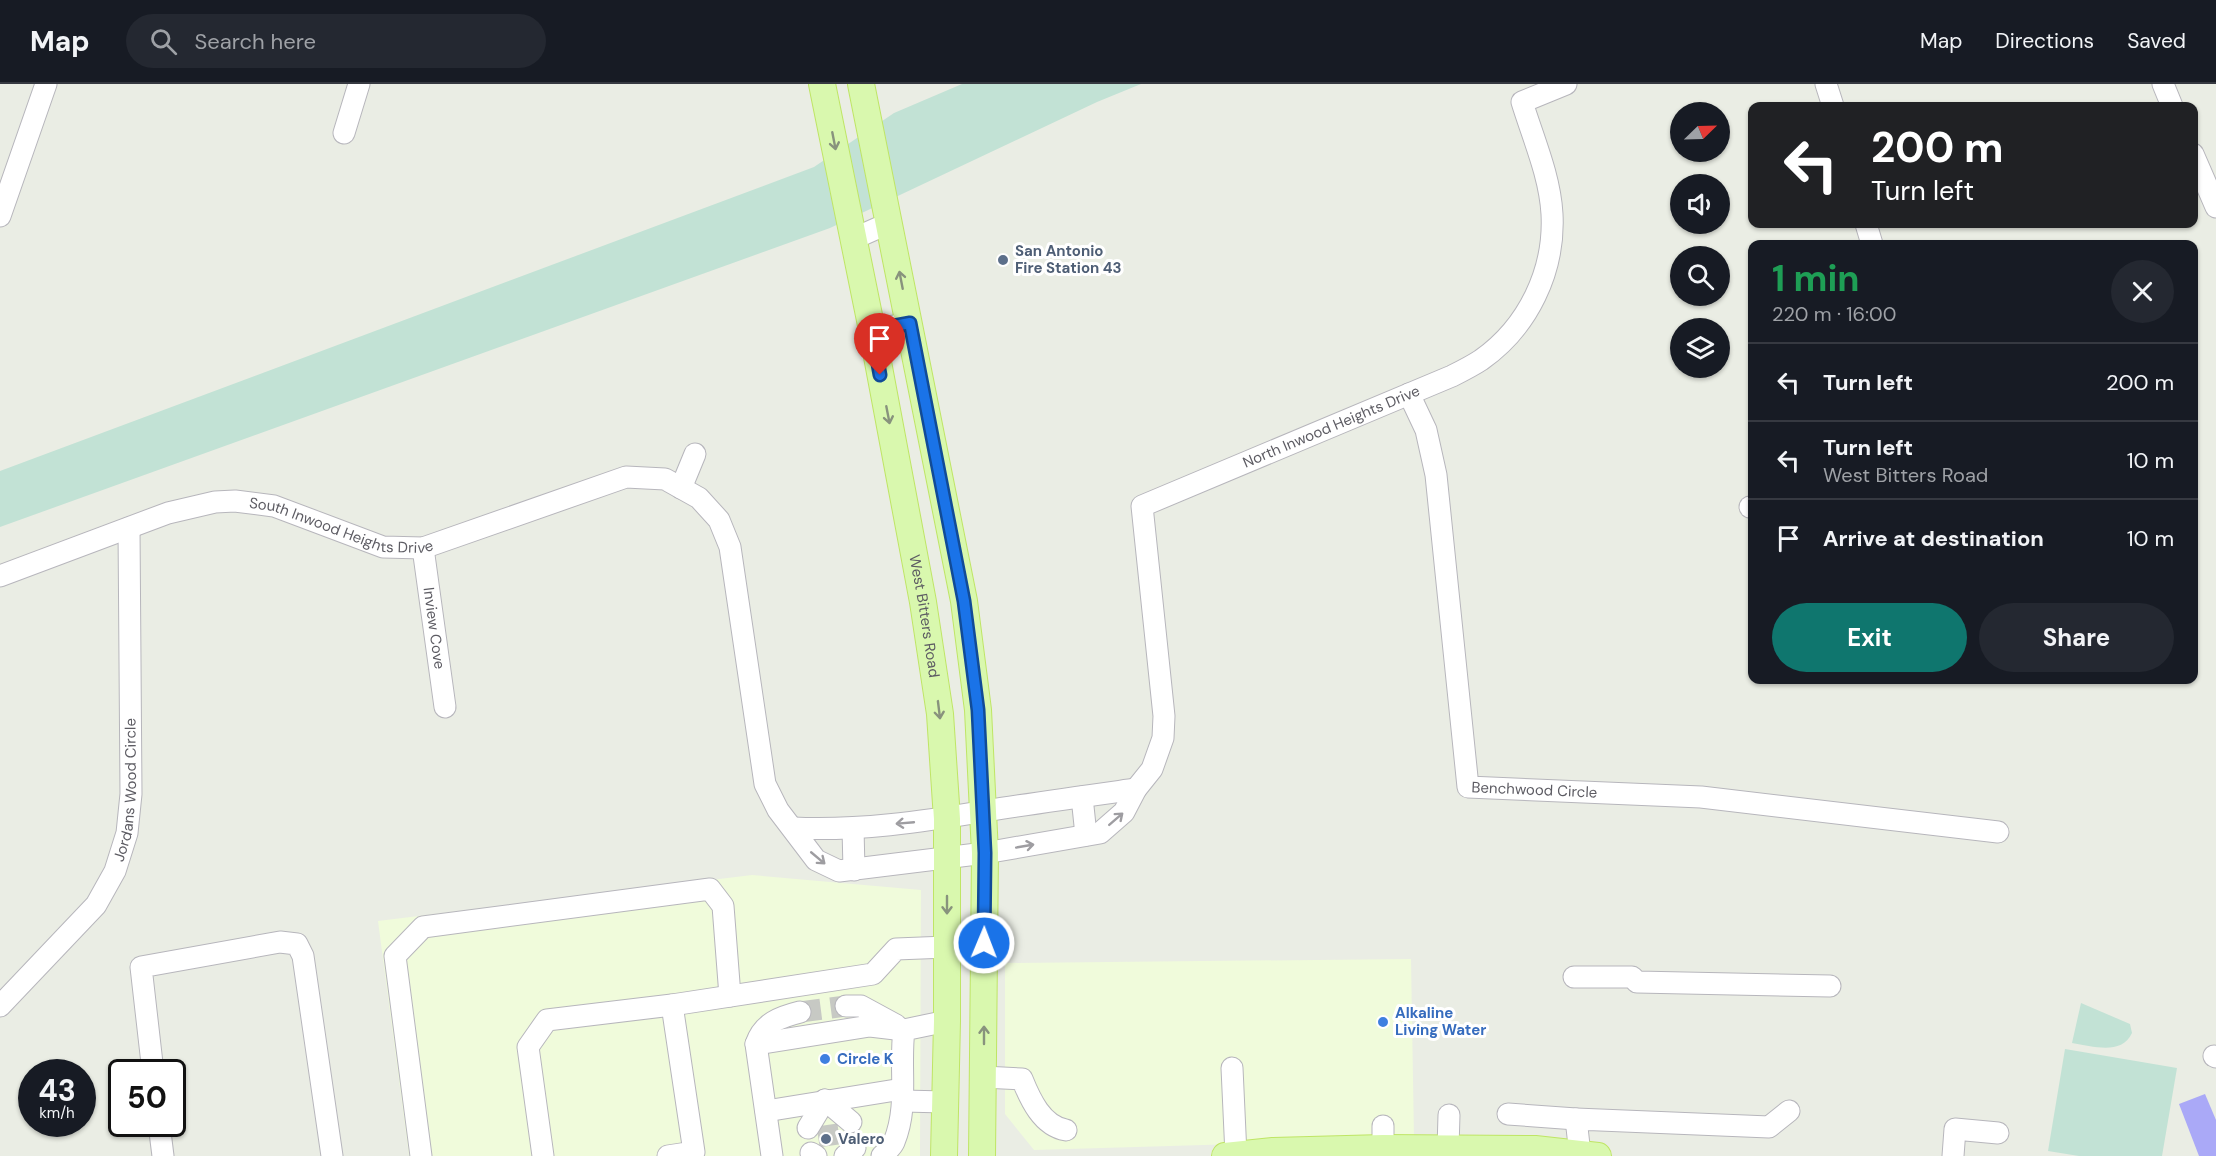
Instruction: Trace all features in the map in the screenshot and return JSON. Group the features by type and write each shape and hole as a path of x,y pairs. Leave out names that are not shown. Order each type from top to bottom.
{"main road":[{"name":"West Bitters Road","path":"822,84 872,330 923,602 940,714 947,859 944,1156"},
{"path":"861,84 964,601 978,710 985,853 981,1156"},
{"path":"1231,1155 1273,1151 1379,1126 1448,1148 1535,1149 1586,1156"}],"street":[{"path":"0,216 46,84"},
{"path":"344,133 359,84"},
{"name":"North Inwood Heights Drive","path":"947,859 1100,833 1124,812 1136,789 1152,769 1163,738 1164,716 1142,506 1452,376 1480,360 1507,338 1528,311 1543,280 1551,247 1552,212 1546,178 1522,102 1566,84"},
{"path":"1826,84 1832,102"},
{"path":"2163,84 2170,102"},
{"path":"2198,166 2216,207"},
{"path":"853,239 889,223"},
{"path":"872,330 910,323"},
{"name":"Benchwood Circle","path":"1409,394 1426,430 1436,475 1468,787 1701,797 1998,832"},
{"path":"681,488 695,454"},
{"name":"South Inwood Heights Drive","path":"0,576 196,505 235,501 274,506 383,547 423,548 626,477 665,479 699,498 719,520 730,547 765,784 778,810 816,860 839,871 947,859"},
{"name":"Jordans Wood Circle","path":"0,1006 96,905 115,871 127,834 131,794 129,528"},
{"name":"Inview Cove","path":"423,548 445,707"},
{"path":"793,828 853,828 946,819 1136,789"},
{"path":"1082,797 1086,836"},
{"path":"853,828 854,870"},
{"path":"422,1156 395,956 423,927 710,889 723,906 730,996"},
{"path":"152,1059 141,966 280,942 297,944 303,956 332,1156"},
{"path":"543,1156 528,1047 547,1020 672,1005 873,974 897,949 947,947"},
{"path":"1574,977 1632,977 1637,982 1830,986"},
{"path":"668,1156 694,1152 672,1005"},
{"path":"846,1006 861,1006 904,1030"},
{"path":"772,1156 756,1044 759,1034 773,1021 800,1012"},
{"path":"756,1044 870,1026 904,1030 947,1021"},
{"path":"882,1156 894,1144 903,1095 901,1050 904,1030"},
{"path":"1231,1155 1234,1122 1232,1068"},
{"path":"983,1077 1022,1079 1031,1100 1039,1111 1054,1126 1066,1130"},
{"path":"766,1111 825,1100 903,1095 945,1102"},
{"path":"825,1100 851,1122"},
{"path":"817,1126 825,1100"},
{"path":"1508,1114 1769,1127 1790,1111"},
{"path":"1448,1148 1449,1115"},
{"path":"1576,1119 1586,1156"},
{"path":"1953,1156 1955,1129 1998,1133"},
{"path":"161,1137 163,1156"}],"shaded area":[{"path":"962,84 1141,84 1097,102 830,228 0,527 0,471 814,167 894,113"},
{"path":"752,875 921,890 920,1156 409,1156 378,921"},
{"path":"1411,959 1414,1139 1034,1150 1005,1114 1005,963"},
{"path":"2081,1003 2130,1024 2132,1033 2121,1045 2114,1047 2072,1043"},
{"path":"2065,1049 2177,1068 2162,1156 2079,1156 2048,1151"}],"water":[{"path":"2205,1094 2216,1120 2216,1156 2199,1156 2179,1104"}],"tunnel":[{"path":"800,1012 846,1006"},
{"path":"827,1125 831,1152"}],"place":[{"name":"San Antonio Fire Station 43","path":"1003,260"},
{"name":"Alkaline Living Water","path":"1383,1022"},
{"name":"Circle K","path":"825,1059"},
{"name":"Valero","path":"826,1139"}],"route":[{"path":"880,375 872,330 910,323 964,601 978,710 985,853 984,943"}]}
